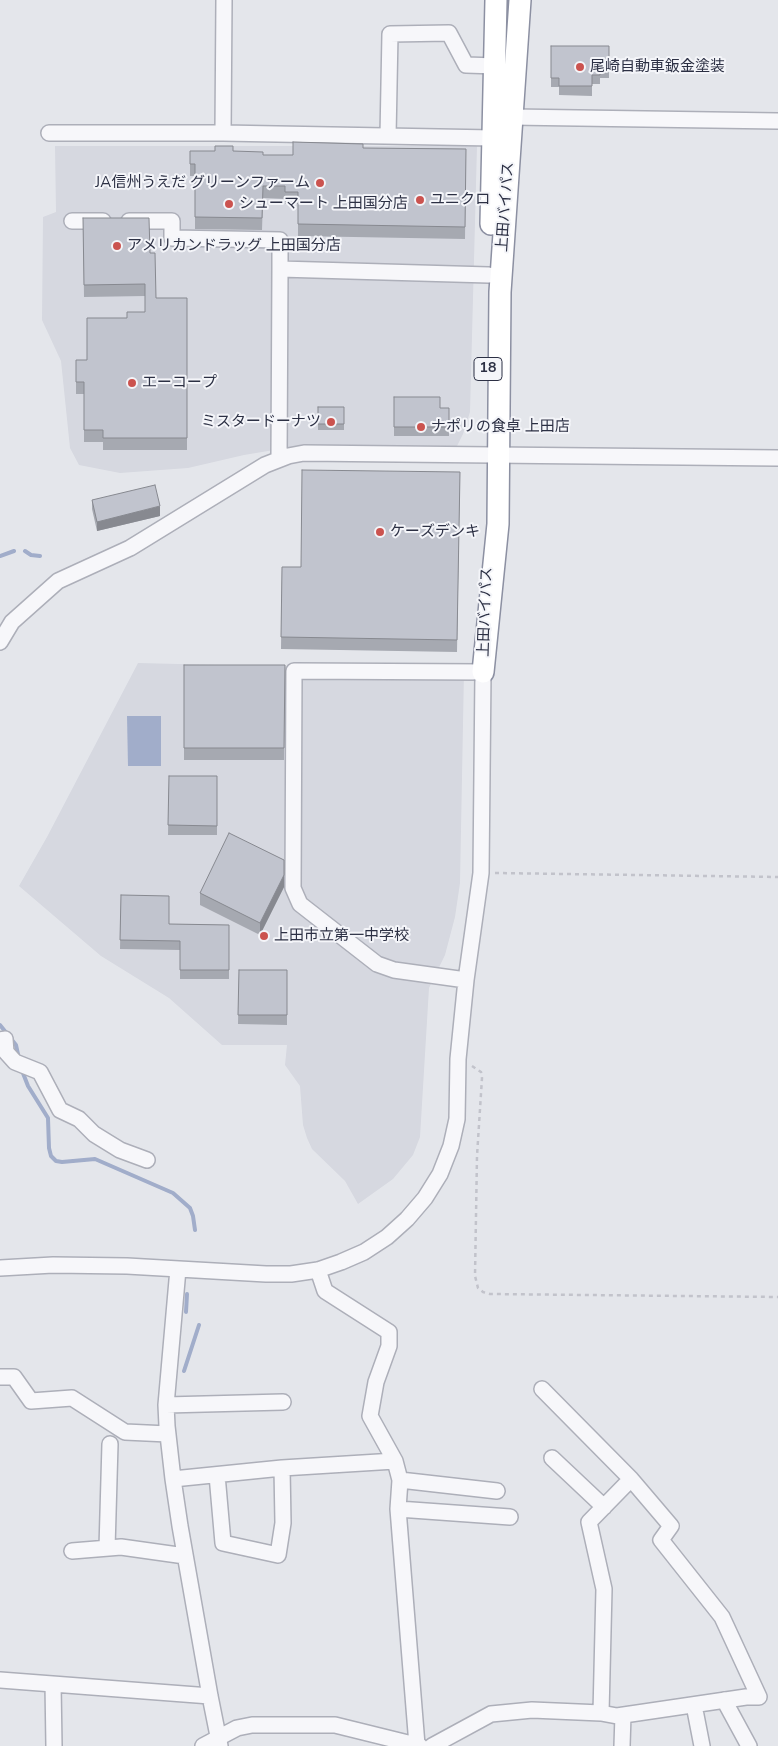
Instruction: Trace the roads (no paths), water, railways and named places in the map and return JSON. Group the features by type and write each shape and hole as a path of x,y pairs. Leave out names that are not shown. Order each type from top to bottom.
{"highway":[{"name":"上田バイパス","path":"493,455 489,275 496,66 496,0"},
{"name":"上田バイパス","path":"484,672 488,521 493,455 500,292 520,0"}],"street":[{"path":"223,133 224,0"},
{"path":"388,136 390,34 449,33 466,65 496,66"},
{"path":"512,117 778,121"},
{"path":"49,133 223,133 493,138"},
{"path":"72,220 172,220 172,238 280,240 279,459"},
{"path":"280,269 489,275"},
{"path":"0,642 12,622 58,581 130,548 265,465 279,459 304,453 778,458"},
{"path":"0,1268 62,1265 127,1266 266,1274 291,1274 318,1270 364,1252 387,1237 408,1218 425,1198 440,1174 452,1146 457,1119 458,1059 466,980 481,873 484,672 294,671 293,888 300,904 377,964 394,970 466,980"},
{"path":"0,1040 5,1040 6,1052 15,1062 40,1072 60,1110 78,1119 94,1134 120,1150 147,1160"},
{"path":"178,1269 166,1405 168,1434 185,1556 219,1742"},
{"path":"318,1270 326,1291 389,1332 389,1346 376,1382 370,1416 395,1461 400,1480 398,1509 423,1746"},
{"path":"0,1377 14,1377 31,1401 72,1398 125,1432 168,1434"},
{"path":"202,1746 219,1742 237,1728 252,1725 335,1725 377,1741 423,1746 491,1714 532,1710 601,1713 617,1716 724,1700 759,1697 722,1617 661,1540 671,1526 631,1479 542,1389"},
{"path":"166,1405 283,1402"},
{"path":"107,1548 110,1444"},
{"path":"552,1458 604,1507"},
{"path":"173,1479 282,1468 395,1461"},
{"path":"217,1475 223,1543 278,1555 283,1523 282,1468"},
{"path":"601,1713 604,1589 589,1522 631,1479"},
{"path":"400,1480 497,1491"},
{"path":"398,1509 510,1517"},
{"path":"72,1550 121,1547 185,1556"},
{"path":"0,1680 210,1696"},
{"path":"53,1684 54,1746"},
{"path":"724,1700 749,1746"},
{"path":"694,1705 702,1746"},
{"path":"622,1746 623,1715"}],"water":[{"path":"127,716 161,716 161,766 128,766"}],"waterway":[{"path":"0,556 14,551"},
{"path":"25,551 31,555 40,556"},
{"path":"0,1025 16,1045 19,1059"},
{"path":"21,1068 28,1086 48,1118 49,1148 51,1156 56,1161 95,1159 173,1193 190,1208 195,1230"},
{"path":"186,1312 187,1294"},
{"path":"184,1371 199,1325"}],"place":[{"name":"尾崎自動車鈑金塗装","path":"580,67"},
{"name":"JA信州うえだ グリーンファーム","path":"320,183"},
{"name":"ユニクロ","path":"420,200"},
{"name":"シューマート 上田国分店","path":"229,204"},
{"name":"アメリカンドラッグ 上田国分店","path":"117,246"},
{"name":"エーコープ","path":"132,383"},
{"name":"ミスタードーナツ","path":"331,422"},
{"name":"ナポリの食卓 上田店","path":"421,427"},
{"name":"ケーズデンキ","path":"380,532"},
{"name":"上田市立第一中学校","path":"264,936"}]}
